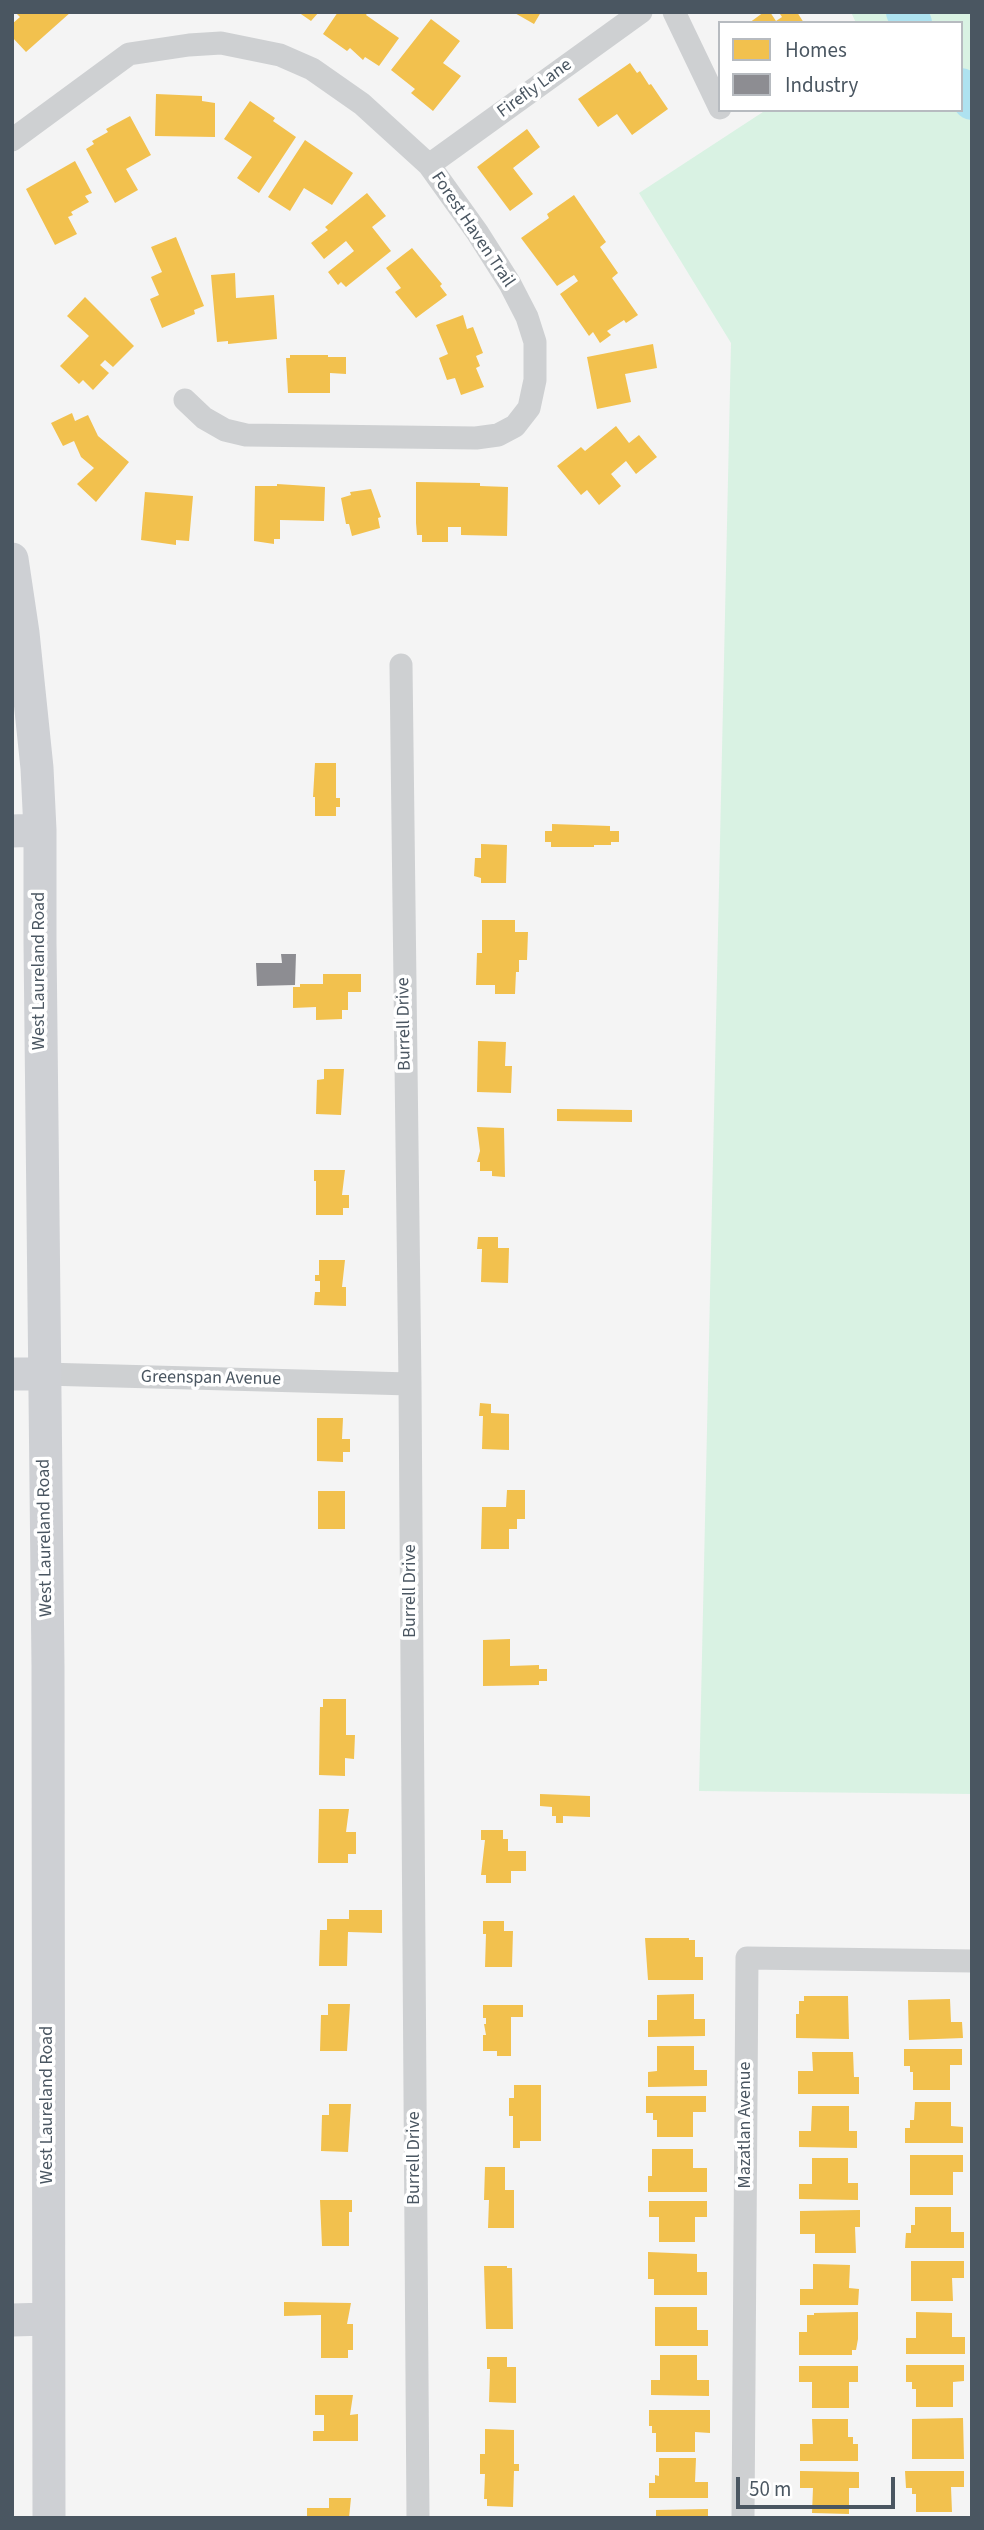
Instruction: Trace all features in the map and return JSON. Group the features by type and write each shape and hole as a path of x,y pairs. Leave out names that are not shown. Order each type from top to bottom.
{"main road":[{"name":"West Laureland Road","path":"12,559 37,768 26,830 28,1374 48,1666 49,2518"},
{"path":"12,2320 48,2319"}],"street":[{"name":"Firefly Lane","path":"429,165 641,12"},
{"path":"674,12 718,104"},
{"name":"Forest Haven Trail","path":"12,140 129,54 221,43 280,55 312,69 362,104 429,165 510,284 527,317 535,341 535,380 528,408 515,426 498,435 476,438 246,435 225,430 204,418 185,400"},
{"name":"Burrell Drive","path":"401,665 410,1384 418,2518"},
{"name":"Greenspan Avenue","path":"28,1374 410,1384"},
{"name":"Mazatlan Avenue","path":"743,2518 747,1958 972,1961"}],"green space":[{"path":"851,12 972,12 972,1794 699,1791 731,343 639,193 763,112 963,112 963,21 855,21"}],"building: Homes":[{"path":"15,12 71,12 26,52 12,37 12,24 20,17"},
{"path":"298,12 319,12 311,21"},
{"path":"338,12 368,12 366,15 399,38 379,66 365,57 363,60 350,48 347,51 323,34"},
{"path":"513,12 541,12 534,24"},
{"path":"764,12 770,12 776,21 752,21"},
{"path":"782,12 797,12 803,21 776,21 782,17"},
{"path":"431,19 460,41 443,63 461,76 433,111 411,93 415,89 391,70"},
{"path":"630,63 637,73 640,71 649,85 651,84 668,109 632,135 617,114 598,127 578,99"},
{"path":"156,94 202,96 202,101 215,103 215,137 155,136"},
{"path":"250,101 296,137 259,193 237,178 252,157 224,139"},
{"path":"130,116 151,155 126,169 138,190 115,203 86,149 94,144 92,141 108,132 106,129"},
{"path":"527,129 540,147 513,168 533,194 510,211 477,167"},
{"path":"305,140 353,173 332,205 304,188 290,211 268,197"},
{"path":"75,161 92,193 85,196 89,202 71,212 73,215 68,217 77,234 55,245 26,189"},
{"path":"367,193 386,216 372,227 391,251 346,287 341,282 338,285 328,272 354,251 346,241 324,259 311,243 328,230 325,227"},
{"path":"574,195 606,242 600,247 618,273 612,278 638,315 607,331 611,335 600,343 593,332 589,336 560,294 578,281 574,275 557,286 521,238 549,218 547,214"},
{"path":"176,237 204,306 194,310 195,314 162,328 150,299 159,295 151,277 162,272 151,247"},
{"path":"412,248 442,284 440,286 447,295 416,318 395,292 401,288 386,268"},
{"path":"235,273 236,298 274,295 277,339 228,344 228,341 217,342 211,275"},
{"path":"85,297 134,346 113,367 105,360 100,365 109,373 93,390 83,380 79,384 60,366 89,336 67,316"},
{"path":"463,315 467,329 473,327 483,353 476,356 480,366 476,368 484,387 461,395 455,378 447,380 439,358 448,354 436,325"},
{"path":"653,344 657,368 625,374 631,402 597,409 587,357"},
{"path":"290,355 346,357 346,374 330,373 330,393 288,393 286,358 290,358"},
{"path":"72,413 75,421 88,415 98,436 129,462 96,502 77,484 94,468 81,457 74,441 63,446 51,423"},
{"path":"616,426 629,443 639,435 657,457 636,474 626,461 611,474 621,486 599,505 587,490 581,495 557,466 581,447 585,451"},
{"path":"416,482 480,483 480,486 508,487 507,536 461,535 461,527 448,527 448,542 422,542 422,535 417,535"},
{"path":"277,484 325,487 324,521 280,520 280,539 274,539 274,544 254,541 255,486"},
{"path":"371,489 381,517 378,518 380,528 352,536 349,524 346,524 341,498 351,495 350,492"},
{"path":"145,492 193,496 189,541 176,540 176,545 141,540"},
{"path":"315,763 336,763 336,798 340,798 340,807 336,807 336,816 315,816"},
{"path":"552,824 610,826 610,831 619,831 619,842 594,847 551,847 551,842 545,842 545,831 552,831"},
{"path":"481,844 507,845 506,883 481,883 481,878 474,876 475,858 481,858"},
{"path":"482,920 515,920 515,932 528,932 527,960 519,960 515,994 495,994 495,985 476,985 477,953 482,953"},
{"path":"323,974 361,974 361,992 348,992 348,1010 342,1010 342,1019 316,1020 316,1007 293,1008 293,987 300,987 300,984 323,984"},
{"path":"478,1041 506,1042 505,1066 512,1066 511,1093 477,1092"},
{"path":"324,1069 344,1069 341,1115 316,1114 317,1080 324,1079"},
{"path":"557,1109 632,1110 632,1122 557,1121"},
{"path":"477,1127 504,1128 505,1177 492,1176 492,1171 480,1171 480,1162 477,1162 480,1151"},
{"path":"314,1170 345,1170 342,1195 349,1195 349,1208 343,1208 343,1215 316,1215"},
{"path":"478,1237 498,1237 498,1248 509,1248 508,1283 481,1282 482,1249 477,1249"},
{"path":"319,1260 345,1260 342,1287 346,1287 346,1306 314,1305 315,1292 320,1292 320,1281 315,1281 315,1275 319,1275"},
{"path":"480,1403 491,1404 491,1413 509,1414 509,1450 482,1449 483,1416 479,1416"},
{"path":"317,1418 343,1418 342,1439 350,1439 350,1452 343,1452 343,1462 317,1461"},
{"path":"507,1490 525,1490 525,1519 517,1519 517,1529 509,1529 509,1549 481,1549 482,1507 506,1507"},
{"path":"318,1491 345,1491 345,1529 318,1529"},
{"path":"510,1639 510,1666 539,1665 539,1669 547,1669 547,1681 539,1681 539,1685 483,1686 483,1640"},
{"path":"323,1699 346,1699 346,1735 355,1735 354,1759 345,1758 345,1776 319,1775 320,1707 323,1707"},
{"path":"540,1794 590,1796 590,1817 563,1816 563,1823 556,1823 556,1816 552,1816 552,1807 540,1806"},
{"path":"319,1809 349,1809 346,1832 356,1832 356,1854 348,1854 348,1863 318,1863"},
{"path":"481,1830 503,1830 503,1839 508,1839 508,1851 526,1851 526,1871 511,1871 511,1883 486,1883 486,1875 481,1875 485,1840 481,1840"},
{"path":"349,1910 382,1910 382,1933 348,1932 347,1966 319,1966 320,1930 327,1930 327,1919 349,1919"},
{"path":"483,1921 504,1921 504,1931 513,1931 512,1967 485,1967 486,1934 483,1934"},
{"path":"645,1938 695,1940 695,1957 703,1957 703,1980 648,1980"},
{"path":"694,1994 694,2019 705,2019 705,2036 648,2037 648,2020 657,2020 657,1995"},
{"path":"804,1996 848,1996 849,2039 796,2038 796,2014 799,2014 799,2001 804,2001"},
{"path":"950,1999 951,2022 962,2022 963,2038 909,2040 908,2000"},
{"path":"328,2004 350,2004 347,2051 320,2051 321,2015 328,2015"},
{"path":"483,2005 523,2005 523,2017 511,2017 511,2056 497,2056 497,2051 483,2051 486,2018 483,2018"},
{"path":"657,2046 694,2046 694,2070 707,2070 707,2086 648,2087 648,2072 657,2071"},
{"path":"904,2049 962,2049 962,2065 950,2065 950,2090 913,2090 913,2072 910,2072 910,2066 904,2066"},
{"path":"812,2052 853,2052 854,2077 859,2077 859,2094 798,2094 798,2071 813,2071"},
{"path":"514,2085 541,2085 541,2141 520,2141 520,2148 513,2148 513,2116 509,2116 509,2098 514,2098"},
{"path":"646,2096 706,2096 706,2112 693,2112 693,2137 657,2137 657,2120 653,2120 653,2113 646,2113"},
{"path":"915,2102 951,2102 951,2126 963,2127 963,2143 905,2143 905,2128 910,2128 910,2120 914,2120"},
{"path":"329,2104 351,2104 348,2152 321,2151 322,2115 329,2115"},
{"path":"812,2106 849,2106 849,2131 857,2131 857,2148 799,2147 799,2131 811,2131"},
{"path":"652,2149 693,2149 693,2168 707,2168 707,2192 648,2192 648,2176 652,2176"},
{"path":"910,2155 963,2155 963,2172 953,2172 953,2195 910,2195"},
{"path":"812,2158 848,2158 848,2183 858,2183 858,2200 799,2199 799,2184 812,2184"},
{"path":"485,2167 505,2167 505,2190 514,2190 514,2228 488,2228 489,2200 484,2200"},
{"path":"320,2200 352,2200 352,2212 349,2212 349,2246 322,2246"},
{"path":"649,2201 707,2201 707,2217 695,2217 695,2242 659,2242 659,2217 649,2217"},
{"path":"915,2207 951,2207 951,2232 964,2232 964,2248 905,2248 906,2233 911,2233 911,2225 915,2225"},
{"path":"860,2210 860,2227 855,2227 856,2253 815,2253 815,2234 800,2234 800,2211"},
{"path":"648,2252 697,2254 697,2272 707,2272 707,2295 654,2295 654,2279 648,2279"},
{"path":"911,2261 964,2261 964,2278 952,2278 953,2301 911,2301"},
{"path":"813,2264 850,2265 849,2288 859,2289 858,2305 800,2305 800,2289 813,2289"},
{"path":"484,2266 512,2268 513,2329 486,2329"},
{"path":"284,2302 351,2303 347,2324 353,2324 353,2350 348,2350 348,2358 321,2358 321,2315 284,2316"},
{"path":"655,2307 697,2307 697,2330 708,2330 708,2346 655,2346"},
{"path":"858,2312 858,2339 852,2355 799,2355 799,2332 807,2332 807,2315"},
{"path":"916,2312 952,2313 952,2337 965,2337 965,2354 906,2354 906,2338 916,2338"},
{"path":"660,2355 697,2355 697,2380 709,2380 709,2396 651,2395 651,2380 660,2380"},
{"path":"487,2357 507,2357 507,2367 516,2367 516,2403 489,2402 490,2369 487,2369"},
{"path":"906,2365 964,2365 964,2381 953,2382 953,2407 916,2407 916,2389 912,2389 912,2382 906,2382"},
{"path":"799,2366 858,2366 858,2382 849,2382 849,2408 812,2408 812,2382 799,2382"},
{"path":"315,2395 353,2395 350,2415 358,2414 358,2441 313,2441 313,2431 324,2431 324,2415 315,2415"},
{"path":"649,2410 710,2410 710,2433 695,2432 695,2452 656,2452 656,2433 652,2433 652,2426 649,2426"},
{"path":"963,2418 964,2459 912,2459 912,2419"},
{"path":"812,2419 848,2419 848,2437 853,2437 853,2444 858,2444 858,2461 800,2461 800,2444 813,2444"},
{"path":"485,2429 514,2430 514,2464 519,2464 519,2471 514,2471 513,2507 487,2506 487,2499 484,2499 485,2474 480,2474 480,2454 485,2454"},
{"path":"659,2458 696,2458 695,2482 708,2482 708,2498 649,2498 649,2483 655,2483 655,2475 659,2476"},
{"path":"800,2471 859,2472 859,2488 849,2488 849,2514 812,2513 813,2488 800,2488"},
{"path":"905,2471 964,2471 964,2487 951,2487 952,2512 916,2512 916,2494 912,2494 912,2488 906,2488"},
{"path":"329,2498 351,2498 349,2518 307,2518 307,2508 329,2508"},
{"path":"708,2509 708,2518 656,2518 656,2510"}],"building: Industry":[{"path":"281,954 296,954 295,985 257,986 256,963 282,963"}],"waterway":[{"path":"905,12 912,21"},
{"path":"963,90 972,101"}]}
